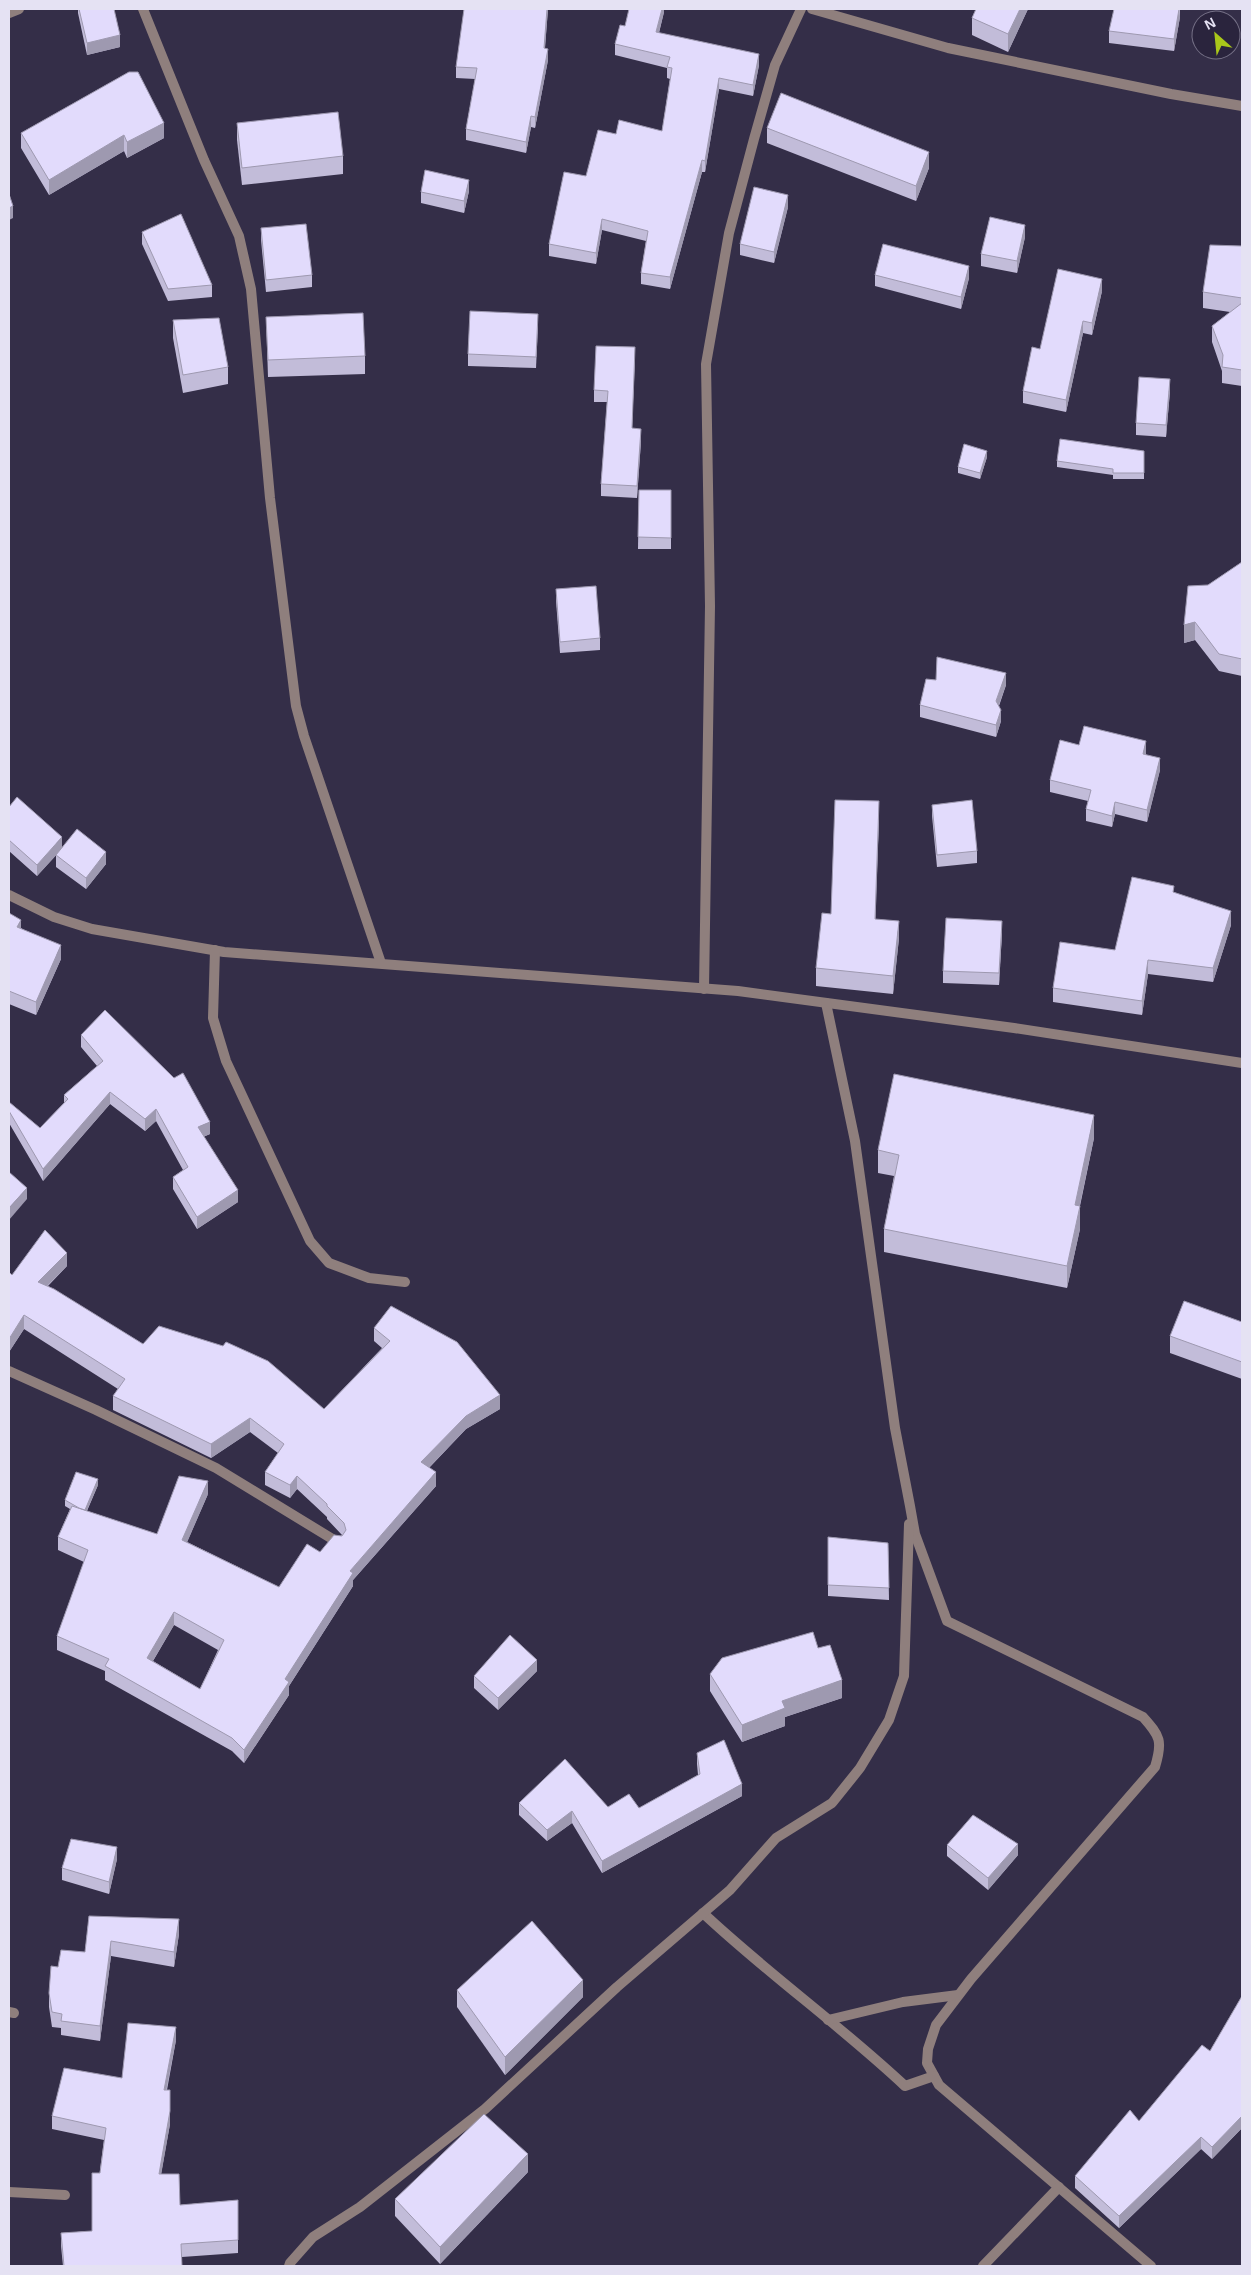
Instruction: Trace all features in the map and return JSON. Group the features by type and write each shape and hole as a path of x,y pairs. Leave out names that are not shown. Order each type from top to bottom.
{"street":[{"path":"9,13 19,9"},
{"path":"143,9 204,160 239,236 246,260 251,289 270,498 296,706 304,736 381,963"},
{"path":"704,989 710,606 706,364 729,233 749,158 775,65 801,9"},
{"path":"812,9 948,48 1171,94 1242,106"},
{"path":"9,895 54,917 92,929 215,950 704,989 1014,1028 1242,1063"},
{"path":"215,950 213,1018 217,1037 226,1061 310,1241 329,1263 370,1278 406,1282"},
{"path":"826,1003 855,1141 895,1428 915,1534 947,1621 1142,1717 1155,1731 1161,1742 1155,1767 958,1995 936,2025 928,2049 928,2063 939,2084 1151,2266"},
{"path":"9,1371 96,1410 216,1468 339,1543"},
{"path":"289,2266 290,2262 313,2237 360,2207 485,2109 617,1987 730,1890 776,1838 832,1803 860,1768 889,1720 904,1676 910,1506"},
{"path":"703,1913 740,1948 866,2049 905,2086 934,2076"},
{"path":"828,2020 902,2002 958,1995"},
{"path":"983,2266 1059,2187"},
{"path":"9,2192 65,2195"}],"building":[{"path":"79,9 114,9 120,35 87,43"},
{"path":"464,9 547,9 544,48 548,49 535,117 531,116 526,142 466,129 477,68 456,67"},
{"path":"629,9 662,9 656,32 759,54 753,85 719,78 705,161 702,160 670,277 641,273 648,231 602,219 596,253 549,244 564,172 586,176 598,130 616,134 619,120 662,131 672,68 667,67 670,57 615,44 620,25 625,26"},
{"path":"976,9 1020,9 1008,34 972,18"},
{"path":"1114,9 1179,9 1174,39 1109,31"},
{"path":"129,72 138,72 164,123 127,142 124,135 49,180 21,133"},
{"path":"781,93 929,152 916,186 767,128"},
{"path":"338,112 343,156 242,168 237,123"},
{"path":"425,170 469,180 464,201 421,192"},
{"path":"754,187 788,195 774,252 740,244"},
{"path":"9,194 13,206 9,208"},
{"path":"181,214 212,285 168,289 142,232"},
{"path":"990,217 1025,225 1017,261 981,254"},
{"path":"306,224 312,275 266,280 261,228"},
{"path":"883,244 969,266 961,297 875,275"},
{"path":"1210,245 1242,246 1242,298 1203,292"},
{"path":"1058,269 1102,279 1092,323 1083,321 1066,400 1023,391 1032,347 1040,349"},
{"path":"1242,303 1242,370 1222,367 1223,355 1212,326"},
{"path":"470,311 538,314 536,357 468,354"},
{"path":"363,313 365,356 268,360 266,317"},
{"path":"219,318 228,367 183,375 173,320"},
{"path":"596,346 635,347 632,428 641,429 637,486 601,484 608,391 594,390"},
{"path":"1139,377 1170,379 1166,425 1136,423"},
{"path":"1060,439 1144,451 1144,473 1113,473 1113,469 1057,461"},
{"path":"964,444 987,451 980,473 958,467"},
{"path":"639,490 671,490 671,538 638,537"},
{"path":"1242,562 1242,659 1219,654 1195,622 1184,625 1188,586 1208,585"},
{"path":"596,586 600,638 560,642 556,589"},
{"path":"937,657 1006,673 996,701 1001,710 996,725 920,705 926,679 936,680"},
{"path":"1084,726 1146,741 1143,754 1160,758 1147,810 1115,802 1112,816 1086,809 1091,790 1050,780 1060,740 1079,745"},
{"path":"17,797 62,837 37,865 9,840 9,807"},
{"path":"835,800 879,801 875,919 899,921 893,976 816,968 822,913 831,914"},
{"path":"972,800 977,851 937,855 932,805"},
{"path":"77,829 106,852 86,878 56,855"},
{"path":"1132,877 1174,886 1173,892 1231,911 1213,968 1148,960 1142,1001 1053,988 1060,942 1115,950"},
{"path":"9,913 21,920 17,927 61,945 36,1002 9,991"},
{"path":"946,918 1002,921 999,973 943,971"},
{"path":"105,1010 174,1078 183,1073 210,1122 198,1127 238,1190 197,1217 173,1177 188,1167 156,1109 145,1119 110,1092 43,1169 9,1111 9,1102 40,1128 68,1099 64,1095 103,1061 81,1035"},
{"path":"894,1074 1094,1115 1075,1205 1080,1206 1067,1266 884,1229 899,1155 878,1150"},
{"path":"9,1172 27,1188 9,1208"},
{"path":"45,1230 67,1253 38,1282 54,1289 143,1344 159,1326 223,1346 226,1342 268,1361 324,1409 390,1341 374,1328 391,1306 457,1342 500,1395 466,1416 421,1462 436,1472 350,1571 353,1573 285,1679 289,1682 244,1750 232,1738 105,1666 109,1659 57,1636 88,1550 58,1537 72,1506 157,1534 179,1476 208,1481 182,1540 279,1587 307,1544 320,1552 334,1535 342,1536 346,1530 344,1523 297,1476 290,1485 265,1472 284,1444 250,1418 211,1444 113,1396 125,1379 24,1315 9,1339 9,1272 12,1275","holes":["174,1612 224,1640 200,1689 147,1658"]},
{"path":"1184,1301 1242,1322 1242,1362 1170,1336"},
{"path":"76,1472 98,1479 85,1510 65,1500"},
{"path":"828,1537 888,1543 889,1588 828,1585"},
{"path":"813,1632 818,1648 830,1645 842,1680 782,1701 785,1708 742,1725 710,1674 722,1658"},
{"path":"510,1635 537,1660 498,1698 474,1676"},
{"path":"724,1740 742,1784 602,1861 572,1811 547,1830 519,1803 565,1759 608,1807 629,1794 639,1808 700,1774 697,1753"},
{"path":"973,1815 1018,1844 988,1878 947,1845"},
{"path":"71,1839 117,1847 109,1882 62,1868"},
{"path":"89,1916 179,1919 174,1952 111,1941 100,2026 61,2021 62,2014 52,2012 49,1993 51,1966 58,1967 61,1950 85,1952"},
{"path":"532,1921 583,1980 505,2057 457,1990"},
{"path":"1242,1996 1242,2116 1212,2147 1201,2137 1119,2216 1075,2176 1130,2110 1139,2121 1202,2045 1210,2051"},
{"path":"128,2023 176,2027 164,2090 170,2090 170,2111 159,2174 179,2174 180,2205 238,2200 238,2240 181,2244 182,2266 64,2266 61,2233 92,2231 92,2173 100,2173 106,2128 52,2116 64,2068 122,2078"},
{"path":"484,2114 528,2154 440,2247 395,2199"}]}
